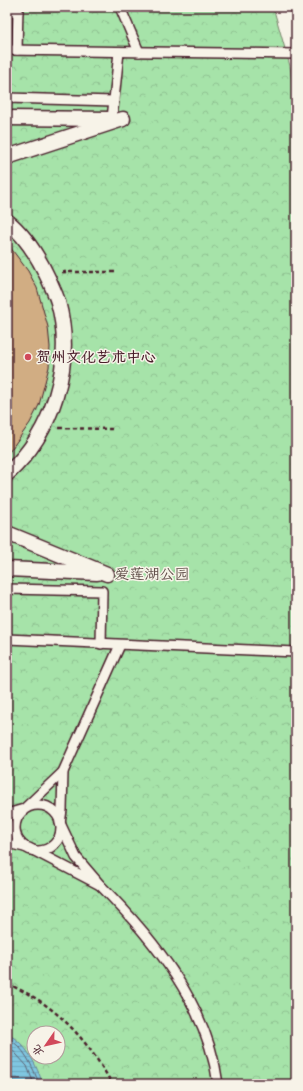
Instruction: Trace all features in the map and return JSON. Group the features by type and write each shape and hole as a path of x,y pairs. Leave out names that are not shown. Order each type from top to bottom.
{"street":[{"path":"7,118 123,119 7,157"},
{"path":"7,221 20,234 42,263 58,303 64,345 59,387 44,428 20,462 7,474"},
{"path":"7,533 107,574 7,569"}],"lane":[{"path":"120,7 139,52"},
{"path":"7,12 18,9 17,50"},
{"path":"7,50 296,54"},
{"path":"112,119 119,52"},
{"path":"7,98 114,101"},
{"path":"101,644 102,574"},
{"path":"7,589 102,591"},
{"path":"7,639 296,652"},
{"path":"100,885 22,844 15,830 16,822 24,809 63,772 120,645"},
{"path":"7,842 43,850 55,843 60,830 63,772"},
{"path":"7,814 39,805 46,806 58,817 76,857 100,885 123,908 148,938 181,984 209,1047 218,1084"}],"path":[{"path":"45,272 118,272"},
{"path":"44,428 112,429"},
{"path":"7,984 27,992 62,1018 100,1063 112,1084"}],"green space":[{"name":"爱莲湖公园","path":"7,7 273,7 290,66 296,114 296,1084 7,1084"}],"water":[{"path":"7,1034 20,1043 26,1050 26,1065 35,1065 43,1084 7,1084"}],"building":[{"name":"贺州文化艺术中心","path":"7,243 28,271 37,288 48,327 50,347 49,367 39,405 30,423 7,455"}],"place":[{"name":"贺州文化艺术中心","path":"28,357"}]}
